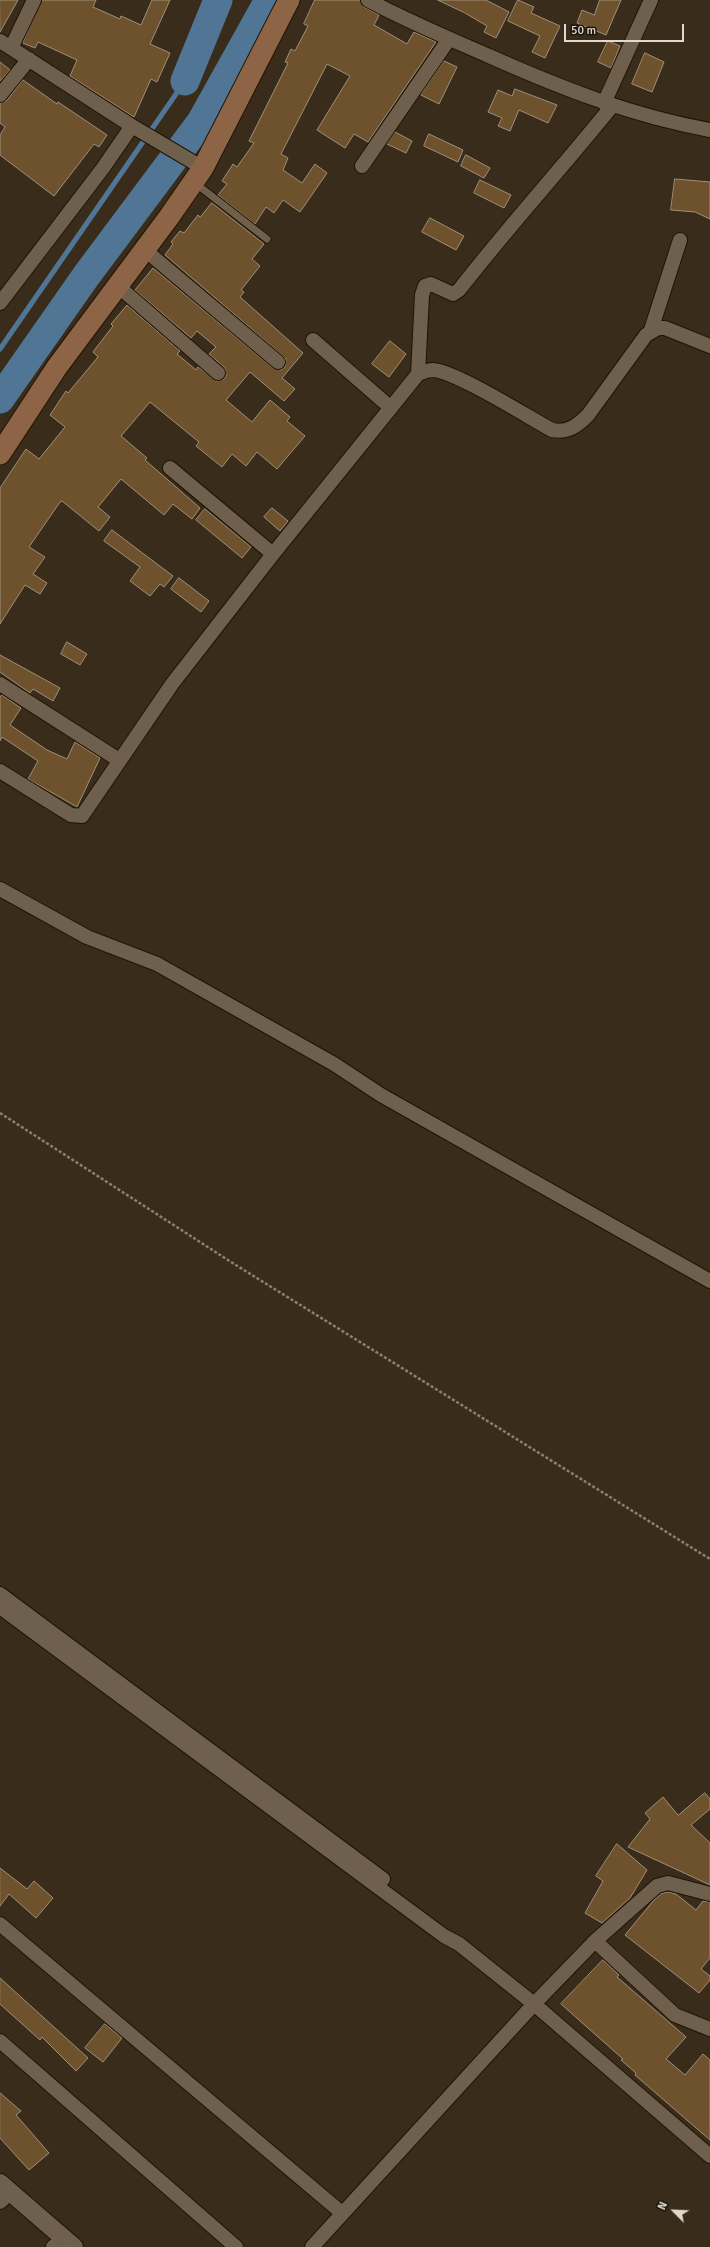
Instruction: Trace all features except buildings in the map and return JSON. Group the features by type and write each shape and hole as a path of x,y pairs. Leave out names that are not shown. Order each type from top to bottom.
{"main road":[{"path":"0,454 57,367 145,250 197,171 289,0"}],"street":[{"path":"34,0 6,45 138,129 197,171"},
{"path":"368,0 449,39 608,104 668,123 710,130"},
{"path":"0,771 78,817 82,816 88,810 119,760 172,684 273,554 418,374 422,295 425,286 431,284 453,294 459,290 504,232 576,150 608,104 651,0"},
{"path":"362,166 449,39"},
{"path":"0,95 29,59"},
{"path":"0,303 112,156 138,129"},
{"path":"652,330 680,240"},
{"path":"145,250 278,362"},
{"path":"118,286 218,373"},
{"path":"418,374 434,370 447,374 465,382 552,430 565,431 578,424 588,415 646,335 652,330 665,328 710,346"},
{"path":"313,340 391,408"},
{"path":"170,468 273,554"},
{"path":"0,684 119,760"},
{"path":"0,889 87,937 164,968 334,1064 381,1096 710,1281"},
{"path":"0,1594 448,1928 459,1944"},
{"path":"0,1607 437,1932 459,1944 534,2004 710,2155"},
{"path":"312,2247 534,2004 595,1942 657,1886 668,1883 710,1894"},
{"path":"0,1924 342,2213"},
{"path":"595,1942 676,2015 710,2029"},
{"path":"0,2041 236,2247"},
{"path":"4,2192 64,2244"}],"lane":[{"path":"197,171 267,239"}],"path":[{"path":"0,1113 231,1262 710,1559"}],"waterway":[{"path":"185,81 218,0"},
{"path":"0,399 86,276 201,122 269,0"},
{"path":"0,349 185,81"}]}
